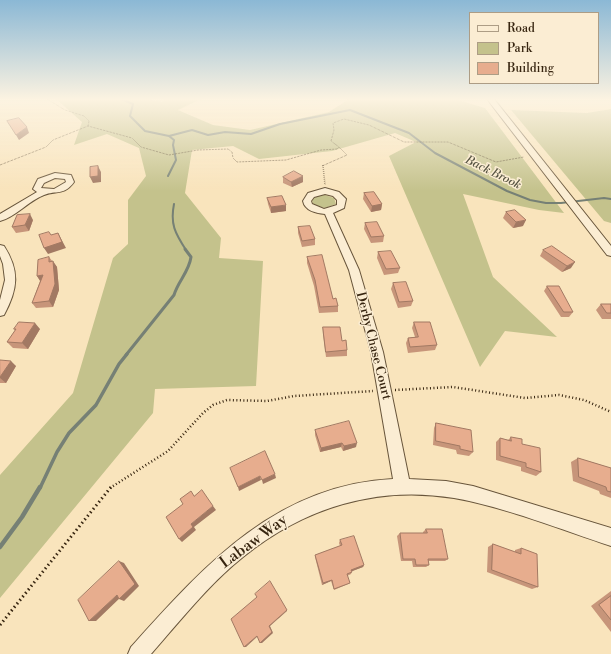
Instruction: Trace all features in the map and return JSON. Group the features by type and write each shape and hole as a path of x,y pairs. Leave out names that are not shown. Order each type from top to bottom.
{"street":[{"path":"514,130 611,253"},
{"path":"325,191 336,194 342,199 341,206 338,209 328,212 311,208 307,201 311,195 325,191"},
{"path":"0,218 44,192"},
{"name":"Derby Chase Court","path":"328,212 354,270 377,352 402,485"},
{"path":"0,248 8,260 12,278 8,298 0,312"},
{"name":"Labaw Way","path":"138,654 212,573 262,532 297,512 333,497 358,491 402,485 447,489 473,494 611,537"}],"path":[{"path":"0,165 46,147 53,140 79,130"},
{"path":"102,130 132,138 141,147 171,156 198,150 228,148 232,152 233,158 237,162 265,162 292,159 321,150 337,149 339,147"},
{"path":"325,191 326,179 322,167 326,163 347,155 331,141 334,130"},
{"path":"377,130 398,141 448,142 496,162 524,157"},
{"path":"392,390 453,387 525,398 560,395 584,400 611,412"},
{"path":"0,625 110,487 168,451 203,413 213,406 227,400 267,401 294,396 377,391"}],"green space":[{"path":"79,130 501,130 564,213 539,210 463,194 493,277 557,337 505,331 480,367 389,156 416,142 395,133 332,151 259,159 233,146 192,150 185,193 221,238 219,258 263,261 256,386 155,389 153,413 0,598 0,475 73,393 113,258 128,244 128,200 146,176 139,148 107,134 74,145"},
{"path":"527,130 611,130 611,223 604,221"},
{"path":"322,194 334,198 336,204 325,208 313,205 312,199"}],"building":[{"path":"12,130 24,130 16,135"},
{"path":"98,166 98,176 90,177 90,167"},
{"path":"294,171 303,176 291,182 283,177"},
{"path":"374,192 382,204 372,206 364,193"},
{"path":"282,196 286,205 271,207 267,198"},
{"path":"515,210 526,220 516,222 506,212"},
{"path":"30,214 25,225 12,227 17,215"},
{"path":"377,222 384,236 371,237 365,223"},
{"path":"310,226 315,239 302,241 298,227"},
{"path":"49,232 51,235 58,233 62,242 44,248 39,235"},
{"path":"552,246 575,262 567,266 543,250"},
{"path":"391,251 400,268 386,269 378,252"},
{"path":"322,255 333,299 336,298 338,306 320,307 315,280 307,257"},
{"path":"49,257 49,262 53,261 55,284 49,301 32,303 43,275 37,276 38,260"},
{"path":"406,282 413,301 399,302 393,283"},
{"path":"547,286 559,286 573,312 564,312"},
{"path":"601,304 611,304 611,313 607,313"},
{"path":"19,322 35,323 22,343 7,342 16,329 14,329"},
{"path":"414,322 430,322 437,345 410,347 408,338 418,337"},
{"path":"323,327 340,327 342,341 346,340 347,350 326,352"},
{"path":"0,360 11,361 0,377"},
{"path":"349,421 357,443 344,446 342,443 321,448 315,430"},
{"path":"436,423 471,430 473,452 460,449 460,446 436,441"},
{"path":"511,437 522,439 522,444 540,448 541,472 526,467 526,463 500,456 500,438 511,441"},
{"path":"265,451 275,474 262,480 260,476 238,487 230,468"},
{"path":"578,458 611,468 611,492 607,491 606,487 579,477"},
{"path":"202,490 213,506 191,524 193,527 179,539 166,517 183,504 180,499 191,491 194,496"},
{"path":"426,529 442,529 448,559 428,559 429,565 416,565 415,559 403,559 400,533 427,533"},
{"path":"354,536 364,565 351,570 352,572 347,574 350,583 334,589 332,580 323,583 315,555 342,545 340,540"},
{"path":"493,544 521,554 521,548 537,554 538,587 492,570"},
{"path":"119,561 135,584 119,599 117,595 89,621 78,600"},
{"path":"270,581 287,610 269,626 272,632 260,643 257,636 244,647 231,619 257,597 255,594"},
{"path":"611,596 611,620 599,605"}],"waterway":[{"name":"Back Brook","path":"144,130 169,136"},
{"name":"Back Brook","path":"169,136 192,130 208,135 225,132 251,134 264,130"},
{"name":"Back Brook","path":"400,130 409,133 435,153 507,191 530,200 546,203 561,203 604,198 611,199"},
{"path":"168,176 176,160 173,145 174,140 169,136"},
{"path":"174,204 174,228 186,250"},
{"path":"126,355 174,295 190,262 191,257 185,249"},
{"path":"40,488 57,452 69,433 96,405 119,364 127,354"},
{"path":"0,547 22,517 40,487"}]}
